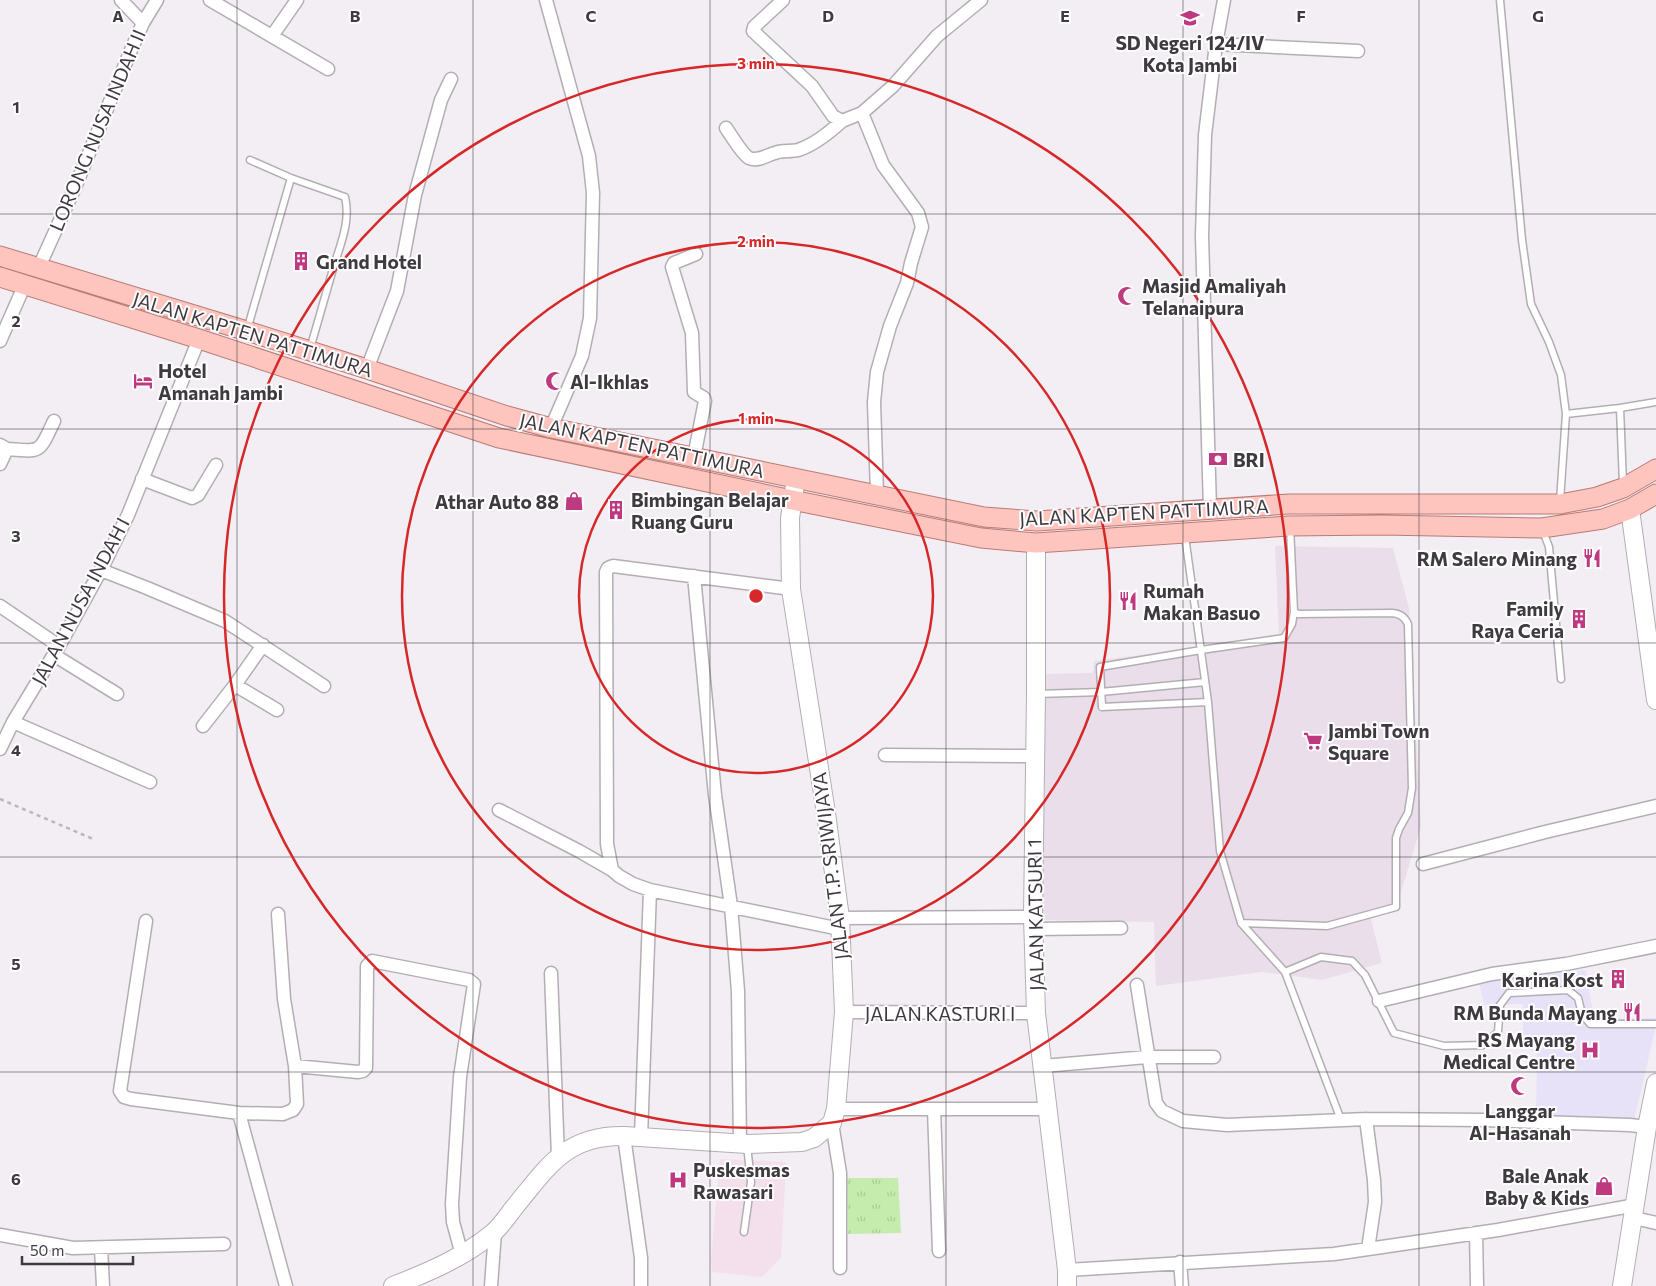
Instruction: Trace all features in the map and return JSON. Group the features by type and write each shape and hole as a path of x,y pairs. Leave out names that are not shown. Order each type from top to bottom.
{"main road":[{"name":"JALAN KAPTEN PATTIMURA","path":"0,256 247,331 507,416 551,428 984,517 1037,521 1289,504 1560,504 1597,497 1623,488 1656,469"},
{"name":"JALAN KAPTEN PATTIMURA","path":"0,277 199,339 499,438 981,538 1036,543 1290,526 1382,525 1542,528 1603,519 1630,509 1656,494"},
{"path":"499,438 507,416"},
{"name":"JALAN T.P. SRIWIJAYA","path":"796,479 790,518 791,589 826,813 840,923 844,1012 834,1116"},
{"path":"1623,488 1630,509 1656,700"},
{"name":"JALAN KATSURI 1","path":"1036,543 1033,923 1036,1013 1049,1109 1067,1278"},
{"path":"1622,1286 1656,1083"},
{"path":"393,1286 452,1262 494,1232 558,1157 586,1140 610,1136 633,1136 744,1144 784,1144 802,1142 814,1138 834,1116"}],"street":[{"name":"LORONG NUSA INDAH II","path":"39,267 76,185 143,23 120,0"},
{"path":"143,23 157,0"},
{"path":"210,0 328,69"},
{"path":"272,36 297,0"},
{"path":"546,0 590,156 593,192 590,318 582,356 551,428"},
{"path":"783,0 754,27 753,31 812,86 833,116 842,121"},
{"path":"726,128 750,159 766,157 775,152 795,151 804,148 831,132 842,121 862,113 893,86 937,36 982,0"},
{"path":"1210,509 1202,236 1205,135 1216,44 1224,0"},
{"path":"1216,44 1358,51"},
{"path":"367,369 397,291 414,195 441,100 451,79"},
{"path":"862,113 883,165 918,213 922,227 907,283 890,326 876,372 874,402 877,494"},
{"path":"694,457 705,402 704,398 694,392 692,333 672,267 674,262 696,254"},
{"path":"0,341 25,284"},
{"name":"JALAN NUSA INDAH I","path":"0,749 13,722 56,651 101,570 128,515 199,339"},
{"path":"0,464 4,447 34,451 43,446 54,421"},
{"path":"142,479 192,498 198,495 216,465"},
{"path":"612,870 606,844 606,572 608,568 613,566 791,589"},
{"path":"101,570 225,621 324,686"},
{"path":"694,576 715,795 731,906 738,991 744,1144"},
{"path":"0,606 56,651 117,694"},
{"path":"203,726 263,645"},
{"path":"235,685 277,710"},
{"path":"13,722 150,782"},
{"path":"885,755 1034,756"},
{"path":"1423,864 1545,832 1656,806"},
{"path":"499,810 612,870 626,880 650,890 731,906 840,923 1033,923 1120,928"},
{"path":"641,1286 633,1136 650,890"},
{"path":"146,921 120,1091 124,1096 131,1099 239,1113 283,1114 293,1110 297,1104 295,1066 284,999 278,914"},
{"path":"1378,1001 1492,974 1566,964 1656,946"},
{"path":"295,1066 358,1072 366,1068 367,966 372,962 469,980 474,984 460,1077 452,1204 453,1222 462,1254"},
{"path":"551,973 558,1157"},
{"path":"1138,985 1147,1057 1156,1103 1162,1111 1183,1121 1227,1125 1366,1119 1630,1124 1650,1120"},
{"name":"JALAN KASTURI I","path":"844,1012 1036,1013"},
{"path":"1043,1066 1147,1057 1214,1056"},
{"path":"934,1109 939,1251"},
{"path":"840,1268 840,1173 834,1116 934,1109 1049,1109"},
{"path":"239,1113 286,1286"},
{"path":"1366,1119 1375,1195 1368,1249"},
{"path":"1067,1278 1132,1267 1180,1262 1334,1254 1635,1212 1656,1223"},
{"path":"491,1286 494,1232"},
{"path":"1476,1233 1477,1286"},
{"path":"0,1234 74,1248 224,1244"},
{"path":"101,1248 103,1286"},
{"path":"1180,1262 1182,1286"}],"lane":[{"path":"1500,0 1522,240 1532,304 1561,374 1566,414 1560,504"},
{"path":"250,160 291,178 345,197 348,207 344,236 337,254 310,351"},
{"path":"247,331 291,178"},
{"path":"1566,414 1656,402"},
{"path":"1620,408 1623,488"},
{"path":"1208,702 1102,707 1100,666 1284,638 1292,624 1294,612 1290,526"},
{"path":"1542,528 1549,547 1561,679"},
{"path":"1184,534 1208,702 1220,851 1241,923 1285,972 1341,1120"},
{"path":"1241,923 1327,926 1396,907 1396,838 1408,813 1412,788 1408,624 1405,617 1392,613 1298,614 1294,612"},
{"path":"1036,694 1102,692 1205,682"},
{"path":"1285,972 1321,957 1352,961 1365,975 1394,1034 1444,1046 1483,1045 1498,1032 1500,1005 1509,993 1568,990 1578,998 1582,1014 1590,1024 1656,1024"},
{"path":"744,1144 751,1182 744,1232"}],"path":[{"path":"0,799 93,839"}],"shaded area":[{"name":"Jambi Town Square","path":"1275,546 1393,548 1409,608 1421,826 1397,905 1370,915 1382,963 1322,980 1262,972 1156,986 1154,922 1043,920 1043,674 1093,673 1094,661 1279,637"},
{"name":"RS Mayang Medical Centre","path":"1586,970 1594,1019 1656,1018 1656,1026 1634,1121 1594,1117 1536,1116 1537,1054 1523,1045 1523,1004 1484,1005 1479,982"},
{"path":"720,1159 786,1162 781,1258 762,1277 712,1272 711,1260"}],"green space":[{"path":"847,1178 898,1178 901,1233 848,1234"}],"place":[{"name":"SD Negeri 124/IV Kota Jambi","path":"1190,18"},
{"name":"Grand Hotel","path":"301,261"},
{"name":"Masjid Amaliyah Telanaipura","path":"1127,296"},
{"name":"Hotel Amanah Jambi","path":"143,381"},
{"name":"Al-Ikhlas","path":"555,381"},
{"name":"BRI","path":"1218,459"},
{"name":"Athar Auto 88","path":"574,501"},
{"name":"Bimbingan Belajar Ruang Guru","path":"616,510"},
{"name":"RM Salero Minang","path":"1592,558"},
{"name":"Rumah Makan Basuo","path":"1128,601"},
{"name":"Family Raya Ceria","path":"1579,619"},
{"name":"Jambi Town Square","path":"1313,741"},
{"name":"Karina Kost","path":"1618,979"},
{"name":"RM Bunda Mayang","path":"1632,1012"},
{"name":"RS Mayang Medical Centre","path":"1590,1050"},
{"name":"Langgar Al-Hasanah","path":"1520,1086"},
{"name":"Puskesmas Rawasari","path":"678,1180"},
{"name":"Bale Anak Baby & Kids","path":"1604,1186"}]}
